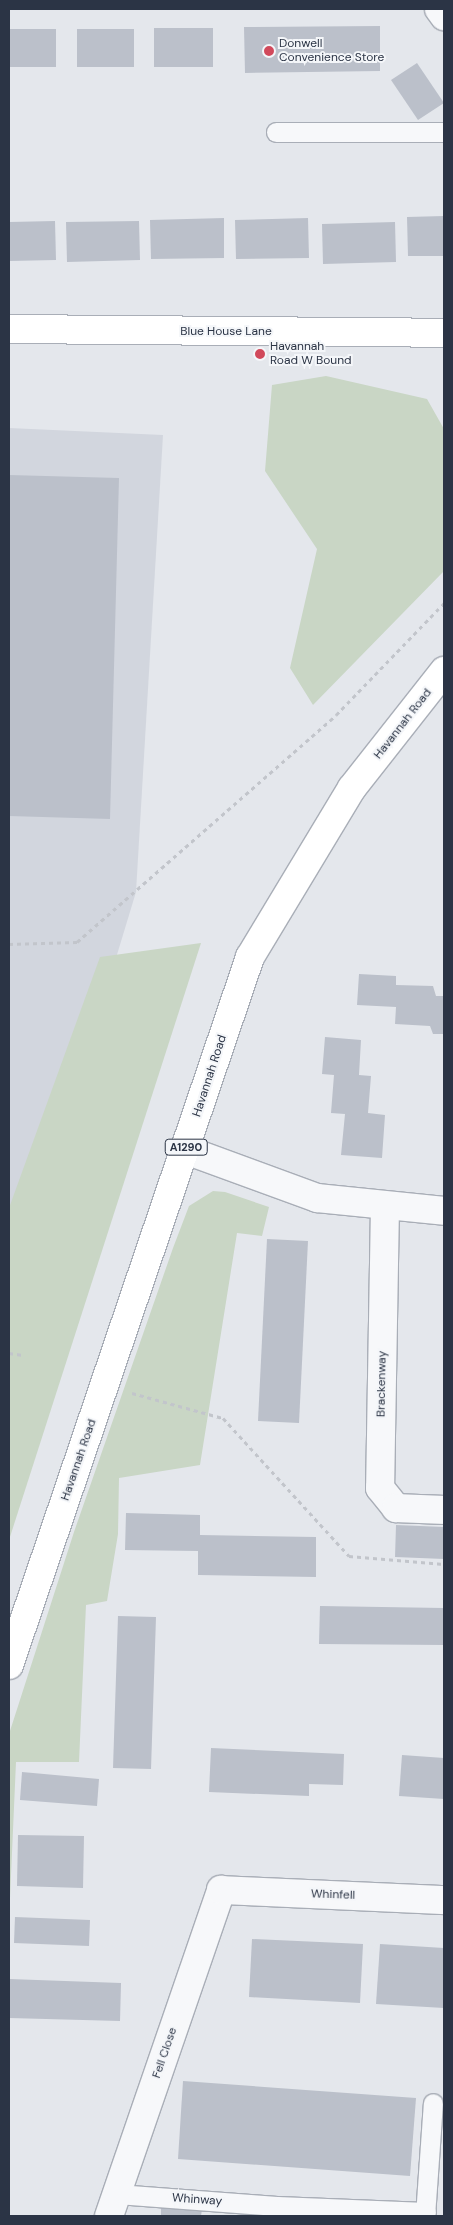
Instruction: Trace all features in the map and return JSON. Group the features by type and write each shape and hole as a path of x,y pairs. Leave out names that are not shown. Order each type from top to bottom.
{"main road":[{"name":"Blue House Lane","path":"9,330 444,333"},
{"name":"Havannah Road","path":"9,1665 186,1150 250,957 352,788 444,671"}],"street":[{"path":"439,9 444,16"},
{"path":"186,1150 318,1198 444,1211"},
{"name":"Brackenway","path":"385,1206 380,1488 396,1508 444,1510"},
{"name":"Whinfell","path":"222,1890 444,1900"},
{"name":"Fell Close","path":"113,2205 222,1890"}],"lane":[{"path":"276,132 444,132"},
{"path":"426,2214 433,2103"},
{"name":"Whinway","path":"113,2205 426,2214"}],"path":[{"path":"9,944 77,942 336,715 444,603"},
{"path":"9,1353 23,1355"},
{"path":"129,1392 223,1418 349,1556 444,1564"}],"shaded area":[{"path":"9,428 163,435 136,892 9,1311"}],"green space":[{"path":"326,376 427,399 444,429 444,571 313,705 290,668 317,549 265,471 272,385"},
{"path":"201,943 9,1540 9,1208 100,957"},
{"path":"213,1191 225,1192 269,1207 262,1236 237,1233 200,1465 119,1478 118,1534 107,1601 86,1605 79,1762 16,1762 9,1921 9,1734 74,1532 173,1248 189,1206"}],"building":[{"path":"380,26 380,71 245,73 244,27"},
{"path":"154,28 213,28 213,67 154,67"},
{"path":"9,29 56,29 56,67 9,67"},
{"path":"77,29 134,29 134,67 77,67"},
{"path":"417,63 444,103 418,120 391,80"},
{"path":"444,216 444,256 408,256 407,217"},
{"path":"224,218 224,258 151,259 150,220"},
{"path":"308,218 309,258 236,259 235,220"},
{"path":"55,221 56,260 9,261 9,222"},
{"path":"139,221 140,260 67,262 66,222"},
{"path":"395,222 396,262 323,264 322,224"},
{"path":"9,475 119,478 110,819 9,816"},
{"path":"359,974 396,976 396,985 433,986 436,996 444,996 444,1034 433,1034 430,1026 395,1024 396,1007 357,1005"},
{"path":"325,1037 361,1040 359,1075 371,1076 368,1113 385,1115 382,1158 341,1155 345,1114 331,1113 334,1075 322,1074"},
{"path":"267,1239 308,1241 299,1423 258,1421"},
{"path":"126,1513 200,1515 200,1535 316,1537 316,1577 198,1575 198,1551 125,1550"},
{"path":"396,1525 444,1527 444,1559 395,1557"},
{"path":"320,1606 444,1608 444,1645 319,1644"},
{"path":"118,1616 156,1617 151,1769 113,1768"},
{"path":"211,1748 344,1754 343,1785 309,1784 309,1796 209,1792"},
{"path":"402,1755 444,1758 444,1799 399,1796"},
{"path":"22,1772 99,1779 97,1806 20,1800"},
{"path":"18,1835 84,1836 83,1888 17,1886"},
{"path":"15,1917 90,1920 89,1946 14,1943"},
{"path":"252,1939 363,1944 360,2003 249,1997"},
{"path":"380,1944 444,1948 444,2008 376,2004"},
{"path":"9,1979 121,1983 120,2021 9,2018"},
{"path":"183,2081 416,2098 410,2176 178,2159"},
{"path":"161,2207 202,2209 201,2216 161,2216"}],"place":[{"name":"Donwell Convenience Store","path":"269,51"},
{"name":"Havannah Road W Bound","path":"260,354"}]}
